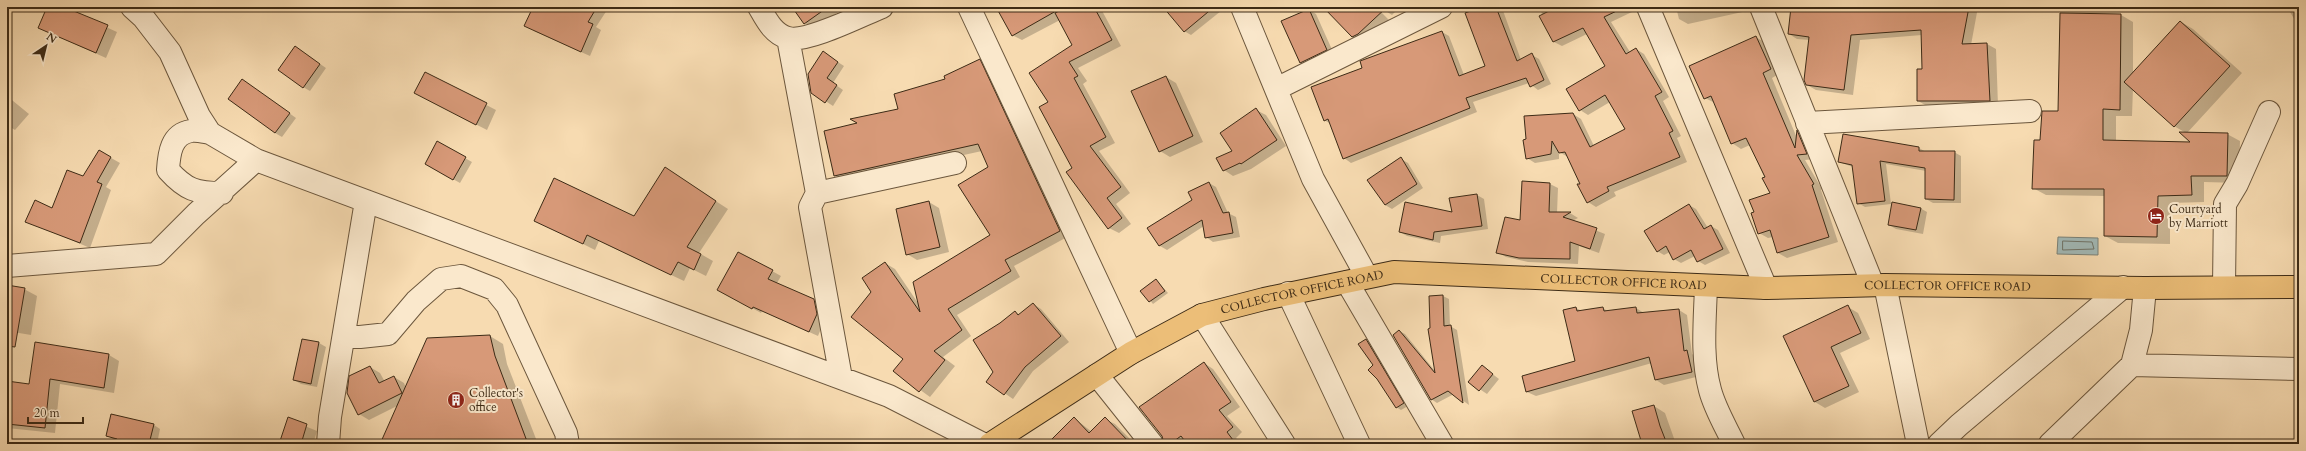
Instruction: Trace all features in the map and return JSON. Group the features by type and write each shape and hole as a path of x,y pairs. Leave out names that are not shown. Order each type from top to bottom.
{"main road":[{"name":"COLLECTOR OFFICE ROAD","path":"990,444 1131,353 1202,315 1288,293 1394,272 1766,288 1879,285 2145,288 2299,287"}],"street":[{"path":"759,7 770,27 788,38 811,36 882,7"},
{"path":"969,7 1131,353"},
{"path":"1242,7 1313,179 1357,279 1442,444"},
{"path":"1276,89 1441,7"},
{"path":"1648,7 1766,288"},
{"path":"1761,7 1807,123 1879,285 1912,425 1918,444"},
{"path":"141,10 170,52 199,116 210,133"},
{"path":"788,38 817,193 810,207 841,378"},
{"path":"1807,123 2030,111"},
{"path":"2224,287 2226,204 2237,184 2269,112"},
{"path":"222,193 202,193 181,185 168,170 169,150 177,139 191,131 210,133 256,160 889,396 983,444"},
{"path":"7,266 156,254 196,214 222,193 256,160"},
{"path":"817,193 955,163"},
{"path":"328,444 330,417 366,201"},
{"path":"344,335 360,337 388,334 416,301 441,279 461,276 494,289 507,305 566,433 568,444"},
{"path":"1706,286 1705,359 1707,376 1711,392 1734,444"},
{"path":"1941,444 1959,425 2123,287"},
{"path":"2050,444 2132,365 2141,330 2145,288"},
{"path":"1288,293 1359,444"},
{"path":"1202,315 1284,444"},
{"path":"2132,365 2299,368"},
{"path":"1097,375 1152,444"}],"water":[{"path":"2058,237 2098,238 2098,255 2057,254"}],"building":[{"path":"47,7 64,7 108,25 96,53 38,28"},
{"path":"533,7 597,7 588,22 593,24 581,52 524,26"},
{"path":"792,7 828,7 804,24"},
{"path":"996,7 1063,7 1012,36"},
{"path":"1067,7 1094,7 1112,40 1069,62 1078,76 1074,78 1106,137 1090,146 1121,187 1107,198 1122,218 1108,229 1066,172 1072,168 1039,107 1048,102 1029,73 1072,45 1055,13"},
{"path":"1163,7 1214,7 1184,32"},
{"path":"1323,7 1387,7 1358,34 1352,37"},
{"path":"1482,7 1496,7 1517,61 1532,53 1544,80 1530,87 1526,78 1466,98 1470,108 1343,159 1328,119 1324,121 1311,87 1362,68 1360,61 1442,31 1459,76 1485,66 1465,13"},
{"path":"1557,7 1625,7 1604,17 1626,54 1636,48 1662,92 1655,96 1673,131 1669,133 1680,157 1607,187 1609,191 1587,203 1577,184 1580,184 1565,152 1559,153 1552,141 1551,154 1526,159 1523,140 1526,139 1524,116 1573,113 1590,147 1625,129 1605,95 1579,111 1566,89 1605,66 1583,28 1553,42 1539,16"},
{"path":"1791,7 1969,7 1962,44 1987,43 1990,101 1917,101 1917,69 1922,69 1921,30 1851,35 1844,90 1806,85 1804,80 1809,37 1788,34"},
{"path":"1309,9 1327,50 1300,63 1281,21"},
{"path":"2060,13 2121,14 2120,110 2103,109 2103,140 2190,142 2179,132 2228,133 2227,176 2191,176 2192,195 2158,196 2157,237 2104,236 2104,189 2032,189 2034,140 2040,140 2042,111 2058,111"},
{"path":"2180,21 2230,66 2174,127 2124,82"},
{"path":"1756,36 1771,69 1763,73 1795,148 1797,130 1807,154 1797,155 1814,184 1812,185 1829,237 1777,253 1770,230 1758,234 1751,213 1754,212 1749,200 1770,193 1762,178 1765,177 1746,138 1731,144 1711,96 1704,99 1689,66"},
{"path":"295,46 320,64 303,88 278,70"},
{"path":"823,51 838,62 827,78 837,85 825,103 811,93 808,74"},
{"path":"980,59 1060,231 1005,260 1011,271 948,309 962,330 934,351 945,360 919,392 893,371 903,359 851,317 871,292 862,278 885,262 920,312 913,282 990,235 958,185 988,167 978,144 834,176 824,131 857,123 850,119 898,109 894,94 945,79 944,76"},
{"path":"425,72 487,103 476,125 414,93"},
{"path":"1166,76 1193,136 1159,152 1131,91"},
{"path":"242,79 290,113 275,133 228,99"},
{"path":"1256,108 1277,140 1241,164 1240,163 1223,171 1216,158 1232,151 1220,133"},
{"path":"1843,134 1919,147 1919,151 1955,151 1954,200 1925,199 1925,168 1880,161 1885,201 1857,204 1852,165 1838,162"},
{"path":"437,141 466,157 453,180 425,164"},
{"path":"99,150 111,157 97,182 102,184 80,243 25,222 35,200 52,208 67,170 83,176"},
{"path":"1401,157 1417,184 1385,205 1367,180"},
{"path":"665,167 716,201 687,247 701,254 694,270 678,262 671,275 587,235 583,244 534,221 554,178 634,216"},
{"path":"1522,181 1550,183 1549,212 1571,212 1563,217 1597,228 1590,249 1570,242 1570,259 1519,258 1496,253 1505,217 1520,220"},
{"path":"1209,182 1223,213 1229,212 1233,233 1205,238 1202,220 1159,246 1147,228 1192,200 1188,192"},
{"path":"1477,194 1482,226 1434,232 1433,240 1399,232 1405,202 1452,212 1449,198"},
{"path":"929,201 940,247 906,255 896,209"},
{"path":"1892,202 1921,208 1916,230 1888,225"},
{"path":"1689,204 1704,229 1711,225 1723,249 1697,262 1691,250 1673,260 1666,246 1657,252 1644,231"},
{"path":"738,252 773,270 768,279 814,299 817,314 809,332 753,307 752,309 717,290"},
{"path":"1156,279 1165,291 1149,302 1140,291"},
{"path":"7,285 25,288 15,347 7,346"},
{"path":"1443,295 1444,326 1451,325 1463,403 1448,391 1431,400 1393,335 1399,330 1435,373 1428,329 1430,328 1429,296"},
{"path":"1033,303 1061,336 1025,367 1004,395 986,382 993,372 973,340 1000,323 1015,311 1018,315"},
{"path":"1848,305 1861,333 1831,347 1849,386 1814,402 1783,336"},
{"path":"1576,307 1577,311 1603,307 1604,311 1636,307 1637,313 1679,309 1684,351 1687,350 1692,372 1655,380 1649,357 1526,392 1522,376 1575,361 1563,310"},
{"name":"Collector's office","path":"490,335 495,356 528,444 380,444 427,338"},
{"path":"302,339 319,342 311,384 293,380"},
{"path":"1366,339 1404,403 1396,408 1377,379 1368,370 1373,365 1358,344"},
{"path":"35,342 109,354 104,388 50,379 45,428 7,424 7,381 29,384"},
{"path":"1204,362 1231,402 1219,410 1233,427 1227,432 1236,444 1187,444 1181,436 1170,444 1164,444 1162,436 1139,407"},
{"path":"1482,365 1493,374 1479,391 1468,382"},
{"path":"370,366 379,383 394,376 402,393 358,415 347,393 349,376"},
{"path":"1654,405 1667,444 1642,444 1632,411"},
{"path":"111,414 154,424 149,444 116,444 117,439 106,436"},
{"path":"288,417 307,424 301,444 279,444"},
{"path":"1074,417 1089,433 1105,417 1131,444 1047,444"}],"place":[{"name":"Courtyard by Marriott","path":"2156,216"},
{"name":"Collector's office","path":"456,400"}]}
